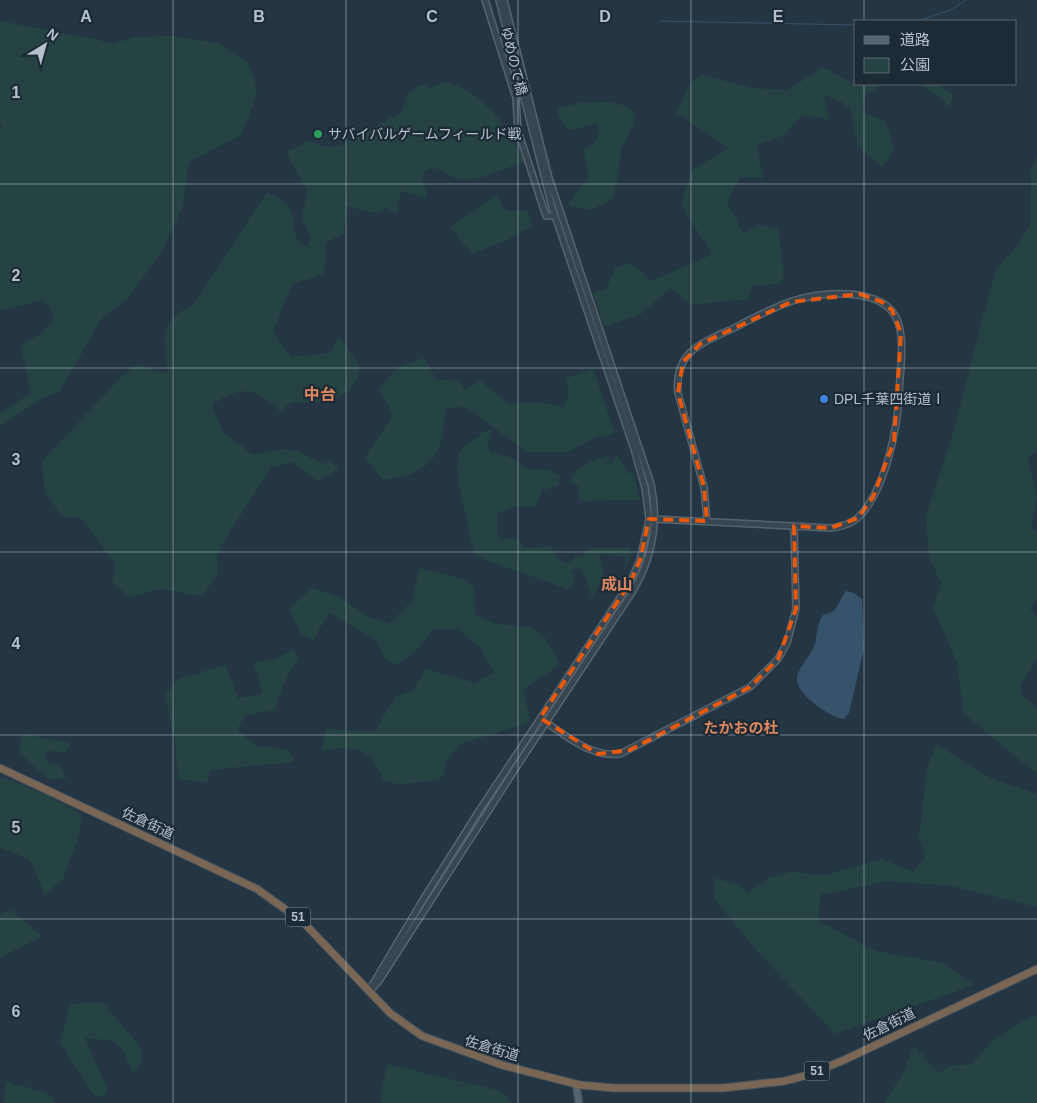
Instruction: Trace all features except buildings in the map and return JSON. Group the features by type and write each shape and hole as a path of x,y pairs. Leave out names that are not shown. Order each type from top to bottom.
{"highway":[{"name":"佐倉街道","path":"0,768 257,889 303,922 369,992 406,1026 431,1041 502,1065 576,1084 614,1088 723,1088 786,1081 808,1075 844,1060 1037,969"}],"main road":[{"path":"576,1084 579,1103"}],"street":[{"path":"485,0 516,98 518,131 542,207 546,216 555,216"},
{"name":"ゆめのて橋","path":"499,0 532,121"},
{"name":"ゆめのて橋","path":"504,0 532,121"},
{"path":"369,992 374,979 421,903 540,718 630,583 640,560 648,519 645,488 634,449 555,216 532,121"},
{"path":"369,992 379,981 638,582 648,561 656,520 654,496 649,475 570,244 532,121"},
{"path":"648,519 707,520 832,528 851,523 858,518 873,497 894,441 898,420 901,333 892,310 870,297 860,294 816,296 791,302 700,344 687,356 677,378 678,393 704,487 707,520"},
{"path":"540,718 593,752 608,755 620,754 750,687 778,659 792,627 796,609 794,526"}],"highlighted area":[{"path":"860,294 882,302 892,310 901,333 894,441 873,497 858,518 831,528 794,526 796,609 778,659 750,687 630,750 598,754 540,718 630,583 640,560 649,519 707,521 704,487 678,393 683,362 700,344 791,302"}],"green space":[{"path":"0,21 112,44 135,37 171,36 218,43 246,61 254,76 257,95 241,135 189,162 183,205 163,250 127,299 102,318 60,391 43,398 0,426 0,413 31,393 21,345 41,334 54,319 50,308 41,301 0,310 0,130 3,128 0,124"},
{"path":"823,67 854,85 881,85 865,96 862,112 886,122 894,150 882,167 858,146 851,109 840,101 824,95 829,120 802,115 784,135 757,145 763,178 740,177 727,203 744,234 758,224 778,229 784,271 783,280 778,284 753,286 748,299 691,305 671,288 641,314 604,327 593,293 606,289 615,269 626,263 635,266 651,281 713,254 686,214 682,202 691,171 728,148 677,113 690,83 702,75 752,88 788,90"},
{"path":"443,82 458,86 482,101 502,124 525,162 480,178 470,179 453,177 435,168 426,170 422,178 428,198 401,191 397,214 386,207 380,212 369,212 347,206 343,234 326,243 324,274 292,284 273,331 291,357 330,353 339,336 360,366 352,387 344,394 335,398 325,401 292,402 280,411 263,397 247,392 232,394 212,405 224,433 253,455 289,449 303,453 322,464 331,462 339,469 318,481 292,462 271,468 222,544 217,558 217,575 202,596 170,590 159,590 129,597 112,581 115,564 82,519 62,516 45,493 42,461 126,372 138,364 155,371 168,373 165,341 168,325 181,311 193,305 267,192 284,202 291,210 297,239 307,247 311,238 302,220 307,191 286,152 309,141 324,146 340,146 402,112 408,93 423,84 429,89"},
{"path":"920,85 940,85 953,95 950,107 941,98"},
{"path":"607,102 627,106 635,113 633,126 622,148 614,198 592,210 567,205 589,176 583,150 595,142 600,133 597,123 573,130 565,128 556,108 580,103"},
{"path":"1037,154 1037,450 1028,457 1037,498 1031,527 1037,531 1037,600 1030,609 1037,617 1037,659 1021,685 1021,694 1037,708 1037,774 963,713 957,663 933,608 941,583 929,557 926,516 952,437 995,271 1019,243 1031,224 1031,171"},
{"path":"496,195 507,211 528,211 532,226 505,241 472,254 450,227"},
{"path":"424,358 436,379 459,381 465,390 480,380 508,404 540,402 563,407 568,396 567,378 593,369 615,433 593,439 568,452 527,452 466,407 447,408 440,445 434,457 422,468 406,476 382,479 365,457 393,415 379,389 398,367"},
{"path":"492,429 488,444 490,452 512,458 529,470 549,470 560,476 558,485 542,491 536,506 518,506 497,513 497,534 501,539 518,539 524,549 550,546 560,560 567,563 573,560 574,557 582,556 589,548 629,548 632,554 625,569 625,556 599,554 604,576 592,597 581,568 571,570 576,580 567,589 475,556 460,491 458,457 467,444 480,436 481,433"},
{"path":"609,456 608,465 618,456 628,473 634,473 640,500 579,501 578,486 570,482 573,476 586,464"},
{"path":"419,568 463,579 474,587 475,615 496,624 530,627 544,636 560,663 523,692 530,719 529,723 460,744 446,761 444,774 438,781 399,784 383,781 379,769 368,755 361,751 344,748 322,750 325,729 374,732 396,696 412,691 426,669 475,683 494,672 481,649 458,629 434,629 414,653 395,665 385,659 375,640 330,613 314,640 301,635 289,609 312,588 338,596 367,616 389,624 413,600"},
{"path":"293,649 299,659 284,683 276,710 245,715 237,730 256,745 290,751 294,762 210,770 207,783 178,779 175,743 165,695 178,679 226,665 238,698 262,694 254,663 276,659"},
{"path":"22,734 71,743 66,752 44,751 47,762 59,765 67,778 48,779 19,752"},
{"path":"936,744 990,778 1037,794 1037,907 951,886 887,881 820,895 819,921 876,951 943,963 974,985 835,1034 759,953 715,900 713,878 739,885 748,893 769,878 792,872 824,875 882,859 913,872 925,858 919,836 928,766"},
{"path":"0,776 45,794 81,814 80,833 63,879 45,895 29,859 0,848"},
{"path":"11,910 42,936 0,958 0,914"},
{"path":"102,1002 139,1045 143,1060 133,1073 124,1052 114,1041 85,1038 108,1089 103,1097 93,1094 60,1043 70,1004"},
{"path":"1034,1015 1037,1017 1037,1103 884,1103 903,1073 914,1046 940,1074 948,1066 972,1064 994,1039"},
{"path":"387,1064 501,1091 512,1103 380,1103"},
{"path":"6,1081 41,1091 53,1098 54,1103 4,1103"}],"water":[{"path":"846,591 854,593 862,599 864,649 849,713 844,719 823,710 808,698 798,684 797,678 815,644 821,618 835,609"}],"waterway":[{"path":"921,20 950,10 966,0"},
{"path":"659,21 854,25"}],"place":[{"name":"サバイバルゲームフィールド戦","path":"318,134"},
{"name":"DPL千葉四街道Ⅰ","path":"824,399"}],"district":[{"name":"中台","path":"320,394"},
{"name":"成山","path":"617,584"},
{"name":"たかおの杜","path":"741,727"}]}
